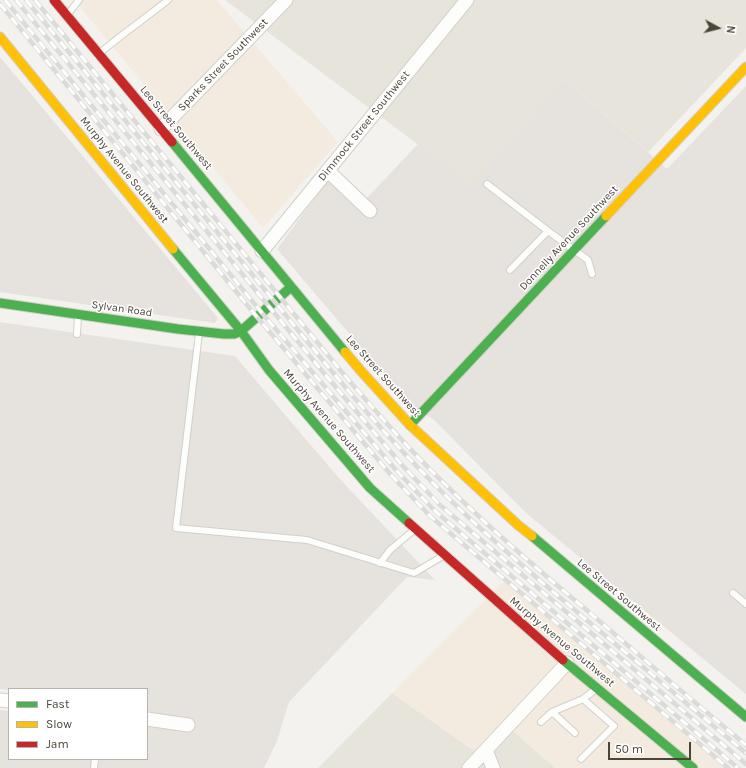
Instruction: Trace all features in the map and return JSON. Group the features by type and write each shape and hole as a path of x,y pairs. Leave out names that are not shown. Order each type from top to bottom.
{"street":[{"name":"Lee Street Southwest","path":"54,0 361,371 410,425 518,525 746,717"},
{"name":"Sparks Street Southwest","path":"161,129 286,0"},
{"name":"Dimmock Street Southwest","path":"262,251 467,0"},
{"name":"Murphy Avenue Southwest","path":"0,37 241,331 270,370 370,488 504,608 598,688 620,719 694,768"},
{"name":"Donnelly Avenue Southwest","path":"410,425 746,67"},
{"path":"328,171 370,211"},
{"path":"241,331 291,287"},
{"name":"Sylvan Road","path":"0,303 178,329 224,334 234,334 241,331"},
{"path":"469,768 567,663"},
{"path":"148,719 188,724"},
{"path":"486,750 493,768"}],"lane":[{"path":"67,15 79,0"},
{"path":"99,54 168,0"},
{"path":"487,184 588,260 592,274"},
{"path":"510,270 548,231"},
{"path":"77,334 78,314"},
{"path":"200,331 176,528 307,540 414,573 444,555"},
{"path":"380,563 390,550 415,528"},
{"path":"733,593 746,604"},
{"path":"541,722 552,712 583,699 598,688"},
{"path":"581,759 620,719 583,699"},
{"path":"552,712 576,733"}],"shaded area":[{"path":"74,0 217,0 338,142 263,228"},
{"path":"225,0 746,0 746,48 648,152 564,79 472,185"},
{"path":"0,57 218,318 215,323 0,292"},
{"path":"564,79 667,169 746,86 746,694 526,513 434,420 406,400 277,249 335,171 365,200 418,144 472,184"},
{"path":"0,322 235,356 338,477 435,580 407,577 289,702 277,741 264,768 0,768 0,710 8,711 8,760 148,760 148,688 0,689"},
{"path":"507,578 732,768 555,768 514,732 473,750 392,693"},
{"path":"392,693 473,750 514,731 555,768 318,768"}],"railway":[{"path":"5,0 262,313 396,470 435,511 738,768"},
{"path":"16,0 323,372 402,465 440,505 746,764"},
{"path":"26,0 335,375 366,412 415,465 467,516 515,559 746,753"},
{"path":"35,0 341,371 408,447 468,506 519,552 746,745"},
{"path":"0,4 257,317 391,475 430,516 728,768"}],"traffic: fast":[{"path":"172,142 345,352"},
{"path":"410,425 606,216"},
{"path":"173,249 241,331 269,370 370,488 409,523"},
{"path":"0,303 178,329 234,334 241,331 291,287"},
{"path":"532,536 746,717"},
{"path":"563,660 693,768"}],"traffic: slow":[{"path":"0,37 173,249"},
{"path":"606,216 746,67"},
{"path":"345,352 410,425 518,525 532,536"}],"traffic: jam":[{"path":"54,0 172,142"},
{"path":"409,523 563,660"}]}
